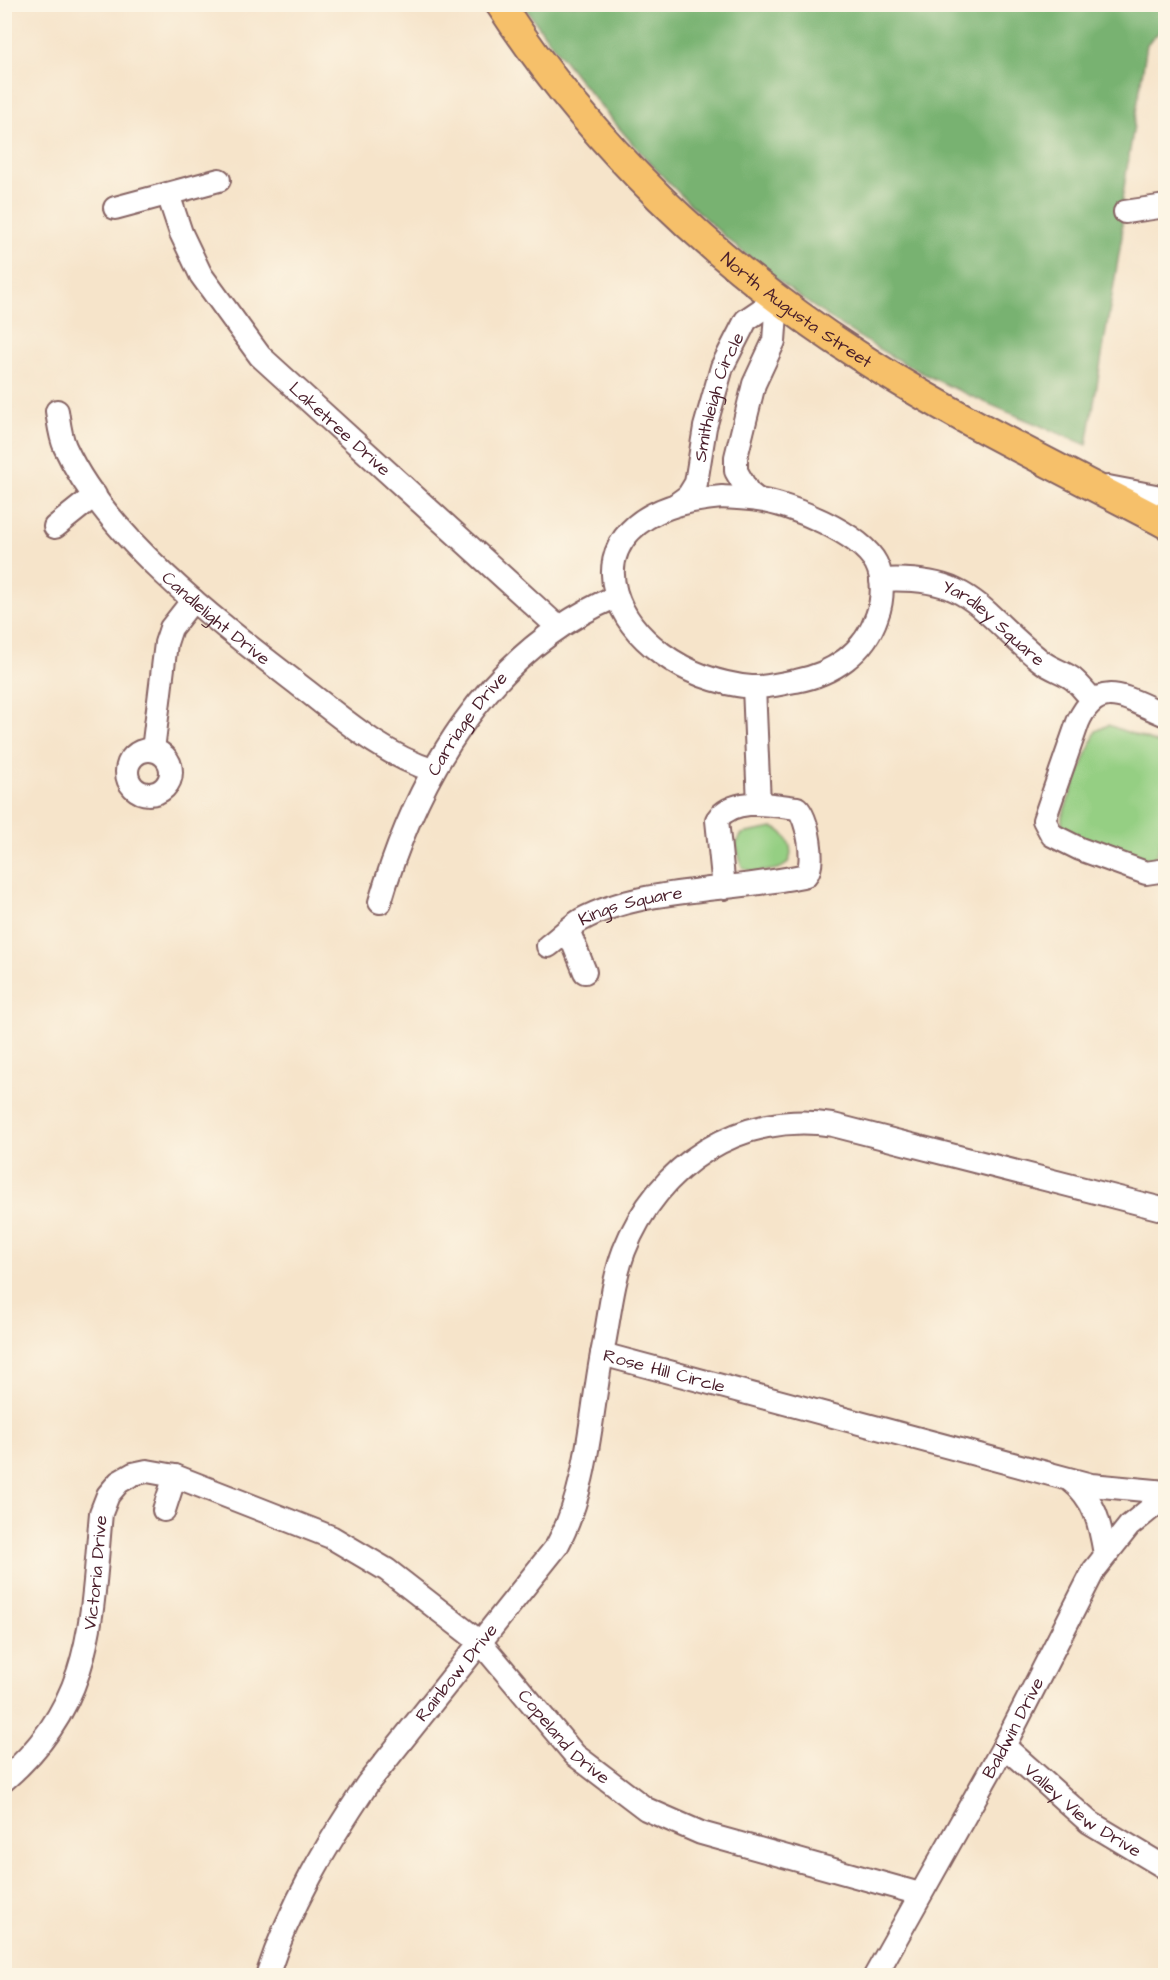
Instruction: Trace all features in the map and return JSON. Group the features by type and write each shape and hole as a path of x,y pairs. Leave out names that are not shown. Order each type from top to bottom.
{"main road":[{"name":"North Augusta Street","path":"500,4 562,89 633,170 734,267 836,342 892,376 1166,525"}],"street":[{"path":"115,208 219,180"},
{"name":"Laketree Drive","path":"168,194 181,233 201,275 260,356 558,627"},
{"path":"1125,212 1166,206"},
{"name":"Smithleigh Circle","path":"758,500 748,492 736,471 736,458 754,384 774,341 777,299"},
{"name":"Smithleigh Circle","path":"677,504 722,497 758,500 811,517 849,538 875,561 881,580 881,598 872,628 859,648 847,659 812,677 754,687 702,676 665,656 635,628 615,597 612,578 614,562 624,540 647,518 677,504 688,496 696,483 705,427 722,367 746,320 777,299"},
{"name":"Candlelight Drive","path":"57,411 64,445 95,495 134,541 193,600 373,741 409,763 432,770"},
{"path":"1091,484 1166,498"},
{"path":"56,527 95,495"},
{"name":"Yardley Square","path":"881,580 926,581 965,595 987,611 1041,661 1072,678 1092,699"},
{"name":"Carriage Drive","path":"380,902 411,812 432,770 484,698 522,658 558,627 615,597"},
{"path":"153,750 166,643 171,628 193,600"},
{"path":"754,687 759,804"},
{"path":"1166,715 1115,695 1104,694 1092,699 1085,707 1078,722 1045,813 1046,828 1055,837 1144,873 1166,870"},
{"name":"Kings Square","path":"548,946 594,914 629,903 771,883 806,875 809,872 809,842 805,816 797,808 759,804 732,808 722,814 717,820 724,888"},
{"path":"568,930 585,972"},
{"name":"Rose Hill Circle","path":"1166,1210 833,1125 806,1122 762,1125 728,1137 697,1155 663,1188 646,1209 629,1238 620,1264 602,1354 1091,1485 1166,1494"},
{"name":"Rainbow Drive","path":"267,1976 303,1887 342,1822 369,1783 544,1566 568,1525 580,1486 602,1354"},
{"name":"Victoria Drive","path":"4,1780 45,1737 70,1696 80,1672 91,1623 101,1513 108,1494 119,1482 133,1474 147,1471 175,1476 248,1503"},
{"path":"164,1510 175,1476"},
{"path":"1069,1479 1080,1487 1094,1506 1105,1554"},
{"name":"Baldwin Drive","path":"875,1976 1004,1746 1081,1594 1105,1554 1129,1526 1166,1494"},
{"name":"Copeland Drive","path":"248,1503 293,1520 349,1546 387,1570 481,1643 575,1755 646,1809 702,1833 920,1894"},
{"name":"Valley View Drive","path":"1004,1746 1096,1828 1166,1868"}],"green space":[{"path":"523,5 1165,5 1165,26 1147,44 1122,200 1122,236 1087,445 986,403 913,368 832,320 780,282 686,200 643,155 562,58"},
{"path":"1108,725 1165,746 1163,829 1155,857 1148,862 1072,836 1062,825 1062,816 1096,731"},
{"path":"773,828 787,839 791,850 788,862 780,868 756,872 742,867 736,844 742,834"}]}
